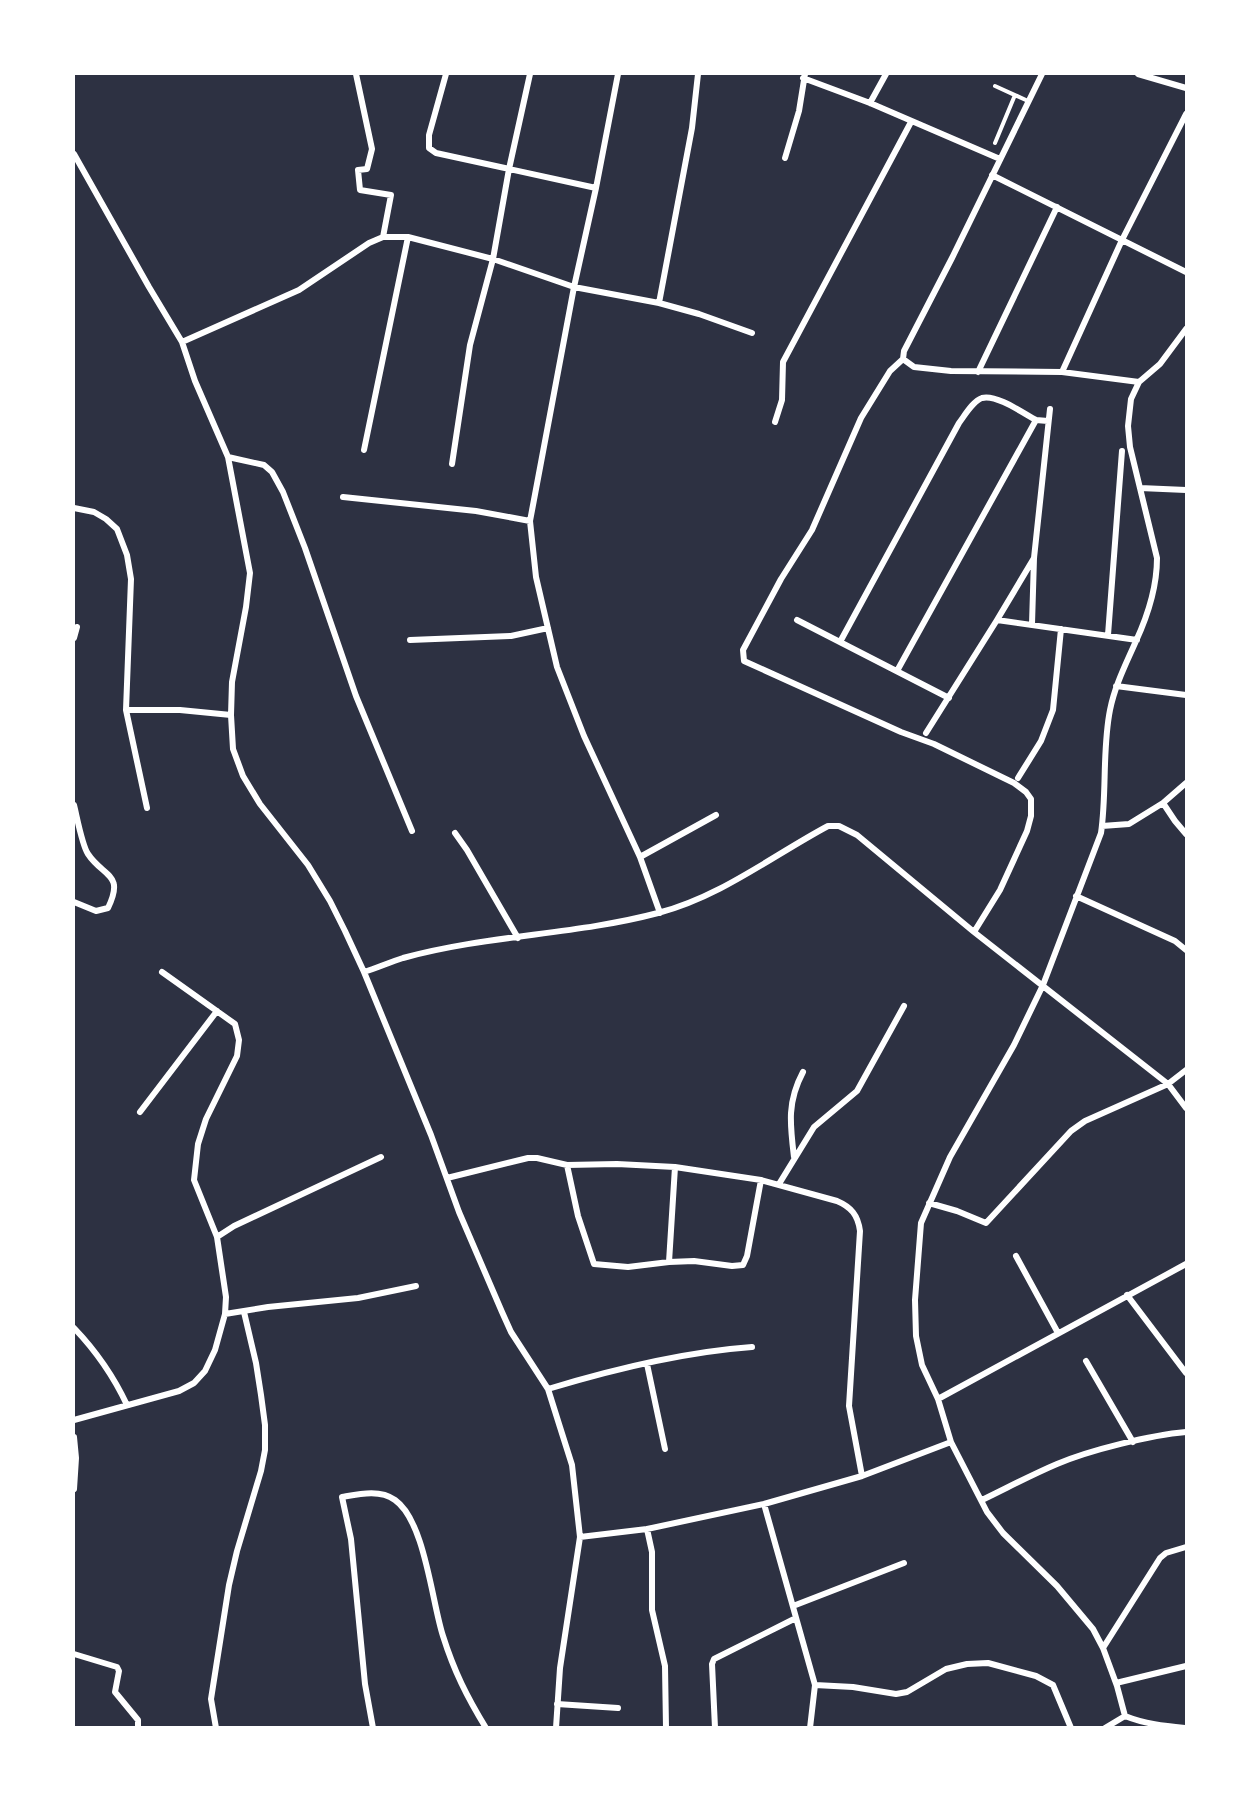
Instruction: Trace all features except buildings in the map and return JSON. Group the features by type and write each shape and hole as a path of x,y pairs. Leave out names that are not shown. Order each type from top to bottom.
{"street":[{"path":"356,74 372,149 367,170 358,170 360,190 391,195 383,237"},
{"path":"446,74 429,135 429,148 436,153 596,188"},
{"path":"452,464 470,345 494,259 530,74"},
{"path":"618,74 574,287 531,521 536,577 557,667 584,736 640,857 660,913"},
{"path":"659,303 692,128 698,74"},
{"path":"870,103 886,74"},
{"path":"974,932 1000,890 1027,831 1031,816 1031,799 1026,792 1014,783 934,744 901,732 744,661 743,650 781,579 812,530 861,418 890,371 903,359 904,351 1042,74"},
{"path":"1138,74 1186,87"},
{"path":"785,158 799,111 804,76 1000,159"},
{"path":"1062,372 1122,240 1186,114"},
{"path":"775,422 782,399 783,362 911,122"},
{"path":"74,154 148,287 182,342 195,381 228,458 250,573 232,682 233,749 243,776 260,804 308,865 330,901 364,972 431,1135 464,1223 511,1332 548,1389 572,1465 580,1537 569,1598 556,1728"},
{"path":"992,175 1186,272"},
{"path":"978,372 1057,207"},
{"path":"182,342 299,290 369,243 383,237 408,237 494,259 574,287 659,303 699,314 752,333"},
{"path":"364,450 408,237"},
{"path":"1125,1716 1116,1683 1093,1629 1057,1586 1009,1540 987,1512 951,1442 938,1400 922,1365 916,1327 915,1300 921,1223 950,1157 1014,1045 1043,985 1102,826 1109,711 1116,686 1137,640 1153,594 1157,574 1157,558 1130,447 1128,426 1131,399 1138,382 1160,364 1186,329"},
{"path":"903,359 914,367 951,371 1062,372 1138,382"},
{"path":"840,642 959,423 974,404 982,398 995,398 1036,420 1048,421"},
{"path":"1032,624 1034,558 1050,409"},
{"path":"897,671 1036,420"},
{"path":"1108,635 1122,451"},
{"path":"228,458 264,465 272,472 283,492 305,548 356,696 412,831"},
{"path":"1140,488 1186,490"},
{"path":"344,497 476,511 531,521"},
{"path":"74,508 94,512 106,519 117,529 127,555 131,579 126,710 147,808"},
{"path":"926,733 1034,558"},
{"path":"797,620 949,698"},
{"path":"997,620 1137,640"},
{"path":"74,638 77,627"},
{"path":"410,640 511,636 548,628"},
{"path":"1018,778 1041,741 1053,710 1061,629"},
{"path":"1116,686 1186,695"},
{"path":"126,710 180,710 231,714"},
{"path":"1102,826 1129,824 1163,803 1186,783"},
{"path":"1163,803 1186,834"},
{"path":"74,805 88,854 112,877 115,894 108,908 96,911 74,902"},
{"path":"640,857 716,815"},
{"path":"364,972 400,959 434,951 660,913 694,901 731,883 828,826 839,826 857,835 974,932 1168,1084 1186,1108"},
{"path":"454,833 467,850 518,938"},
{"path":"1076,896 1162,934 1184,946 1186,950"},
{"path":"74,1420 179,1391 194,1383 205,1371 215,1350 225,1314 226,1297 217,1237 194,1180 198,1144 206,1119 237,1056 239,1040 235,1024 162,972"},
{"path":"779,1184 814,1127 857,1091 904,1006"},
{"path":"140,1112 216,1011"},
{"path":"929,1203 986,1223 1071,1131 1085,1121 1168,1084 1186,1071"},
{"path":"794,1158 789,1121 795,1088 803,1072"},
{"path":"217,1237 234,1226 381,1157"},
{"path":"447,1178 528,1158 567,1165 675,1167 779,1184 837,1200 848,1206 855,1215 860,1231 849,1406 862,1476"},
{"path":"567,1165 578,1216 594,1264 628,1267 669,1262 732,1266 743,1264 747,1256 761,1180"},
{"path":"669,1262 675,1167"},
{"path":"1016,1256 1058,1333"},
{"path":"938,1400 1186,1264"},
{"path":"225,1314 268,1306 358,1298 416,1286"},
{"path":"1127,1295 1186,1373"},
{"path":"216,1728 211,1699 230,1585 265,1450 266,1425 256,1363 244,1312"},
{"path":"74,1328 103,1361 127,1405"},
{"path":"548,1389 595,1375 647,1364 721,1349 752,1347"},
{"path":"1086,1361 1133,1442"},
{"path":"647,1364 665,1449"},
{"path":"982,1500 1058,1463 1133,1442 1186,1432"},
{"path":"74,1437 76,1458 74,1489"},
{"path":"580,1537 647,1529 764,1504 862,1476 951,1442"},
{"path":"373,1728 365,1684 351,1539 342,1497 368,1493 381,1494 394,1499 404,1508 414,1528 428,1570 443,1635 457,1677 486,1728"},
{"path":"764,1504 815,1685 810,1728"},
{"path":"647,1529 652,1552 652,1610 665,1666 666,1728"},
{"path":"1103,1648 1160,1558 1166,1553 1186,1547"},
{"path":"793,1606 904,1563"},
{"path":"715,1728 712,1664 714,1659 796,1618"},
{"path":"74,1654 117,1667 119,1671 115,1692 138,1720 138,1728"},
{"path":"815,1685 853,1687 896,1694 914,1689 946,1669 967,1664 988,1663 1036,1676 1053,1685 1071,1728"},
{"path":"1116,1683 1186,1666"},
{"path":"557,1704 618,1708"},
{"path":"1105,1728 1125,1716"},
{"path":"1125,1716 1139,1722 1185,1728"}],"lane":[{"path":"995,86 1028,101"},
{"path":"995,142 1015,95"}]}
